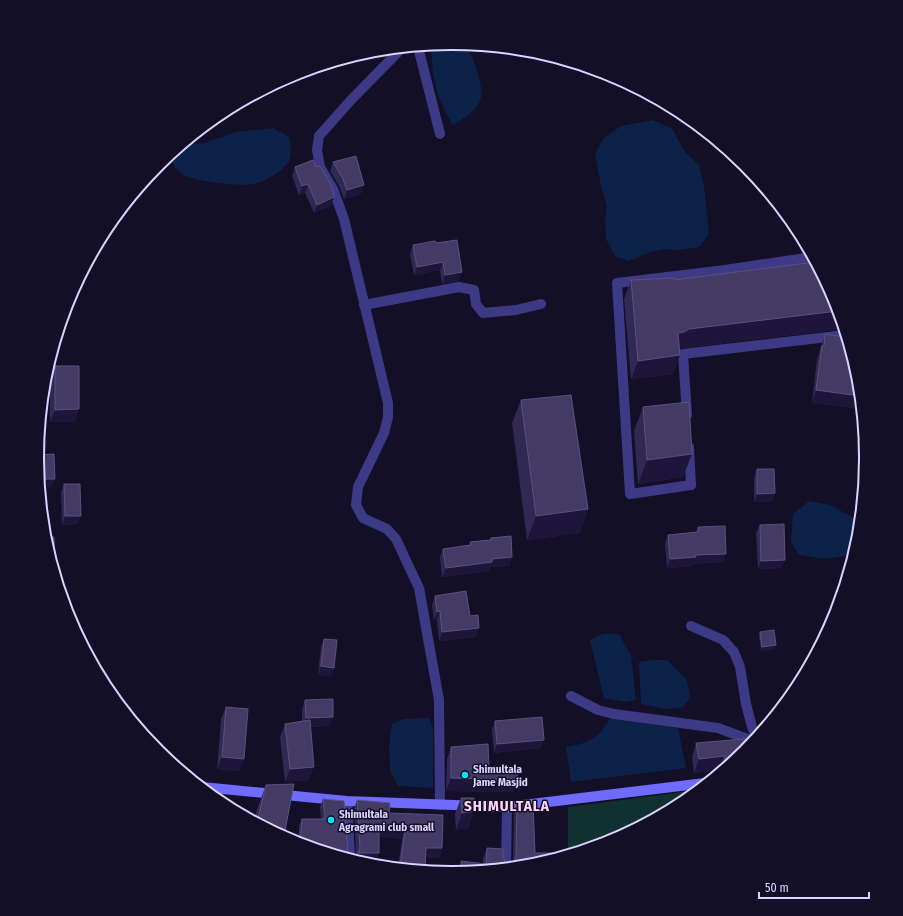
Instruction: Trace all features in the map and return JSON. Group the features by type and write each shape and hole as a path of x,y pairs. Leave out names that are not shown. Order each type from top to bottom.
{"main road":[{"path":"213,788 347,801 507,808 694,785"}],"street":[{"path":"419,52 440,134"},
{"path":"396,54 351,100 319,136 317,150 320,167 333,189 344,219 388,403 388,417 384,433 358,487 356,505 363,518 387,529 396,539 419,588 439,700 440,805"},
{"path":"688,439 691,485 630,494 617,283 725,270 806,258"},
{"path":"364,305 459,287 474,290 476,304 483,313 516,310 541,304"},
{"path":"687,424 683,354 840,336"},
{"path":"691,626 723,640 734,652 740,667 746,704 754,731"},
{"path":"571,696 598,710 614,714 718,728 747,739"},
{"path":"347,801 350,853"},
{"path":"506,862 507,808"}],"green space":[{"path":"686,792 655,811 632,823 568,848 568,807"}],"water":[{"path":"432,51 469,51 477,72 482,93 479,102 474,110 453,125 447,116 439,97 432,66"},
{"path":"653,120 672,129 685,152 699,165 704,186 709,234 699,247 678,250 665,249 650,252 629,261 615,256 606,239 605,219 607,206 601,186 595,154 604,138 621,126"},
{"path":"273,128 289,137 291,149 289,161 283,169 267,179 246,185 217,183 189,177 177,170 172,163 191,145 207,142 236,132"},
{"path":"809,501 830,505 854,518 847,556 826,559 799,555 791,542 793,514"},
{"path":"603,634 619,634 631,656 636,700 625,702 604,698 590,640"},
{"path":"667,660 687,680 690,698 682,708 665,709 641,704 639,662"},
{"path":"429,718 433,728 433,788 398,786 390,770 389,746 392,724 403,719"},
{"path":"610,718 678,728 686,768 571,782 566,747 587,742 592,739 602,731"}],"building":[{"path":"356,156 364,185 347,190 342,177 333,162"},
{"path":"313,160 316,167 320,166 330,183 334,194 334,197 317,205 308,184 302,186 295,167"},
{"path":"457,240 462,272 445,275 443,262 417,267 413,245 435,241 436,243"},
{"path":"809,263 832,312 689,329 678,333 680,355 638,361 631,280 674,278 674,280"},
{"path":"825,334 840,336 854,395 816,390 822,346 824,346"},
{"path":"55,366 79,366 79,409 55,410"},
{"path":"571,395 588,509 536,516 521,400"},
{"path":"689,402 692,454 647,460 643,407"},
{"path":"54,454 55,479 45,479 44,455"},
{"path":"757,469 774,469 775,493 757,494"},
{"path":"64,484 80,484 81,516 65,516"},
{"path":"784,524 785,560 761,561 760,525"},
{"path":"725,526 726,554 695,555 696,557 670,559 668,535 698,532 698,527"},
{"path":"511,536 512,557 492,559 492,562 446,568 443,549 471,545 470,542"},
{"path":"52,537 54,537 54,548"},
{"path":"466,591 470,616 478,615 479,628 442,632 440,611 437,612 435,596"},
{"path":"774,630 776,645 762,647 760,632"},
{"path":"324,639 337,640 334,668 321,666"},
{"path":"333,699 333,717 306,718 305,700"},
{"path":"226,707 248,709 244,759 222,757"},
{"path":"542,717 544,740 497,744 495,721"},
{"path":"310,720 314,767 290,769 285,724"},
{"path":"747,739 725,759 724,756 699,759 696,743"},
{"path":"488,744 489,768 516,768 518,780 451,778 451,747"},
{"path":"294,784 285,829 258,816 266,785"},
{"path":"461,798 474,798 474,811 462,813"},
{"path":"323,799 344,801 348,852 301,836 302,819 325,819"},
{"path":"357,800 390,803 389,813 443,815 442,848 426,848 425,865 401,862 405,830 379,826 379,853 358,853 360,848"},
{"path":"517,803 533,803 535,853 553,853 514,861 516,857"},
{"path":"487,848 503,849 503,857 506,862 478,865 461,866 461,861 486,864"}],"place":[{"name":"Shimultala Jame Masjid","path":"465,775"},
{"name":"Shimultala Agragrami club small","path":"331,820"}],"district":[{"name":"SHIMULTALA","path":"507,806"}]}
